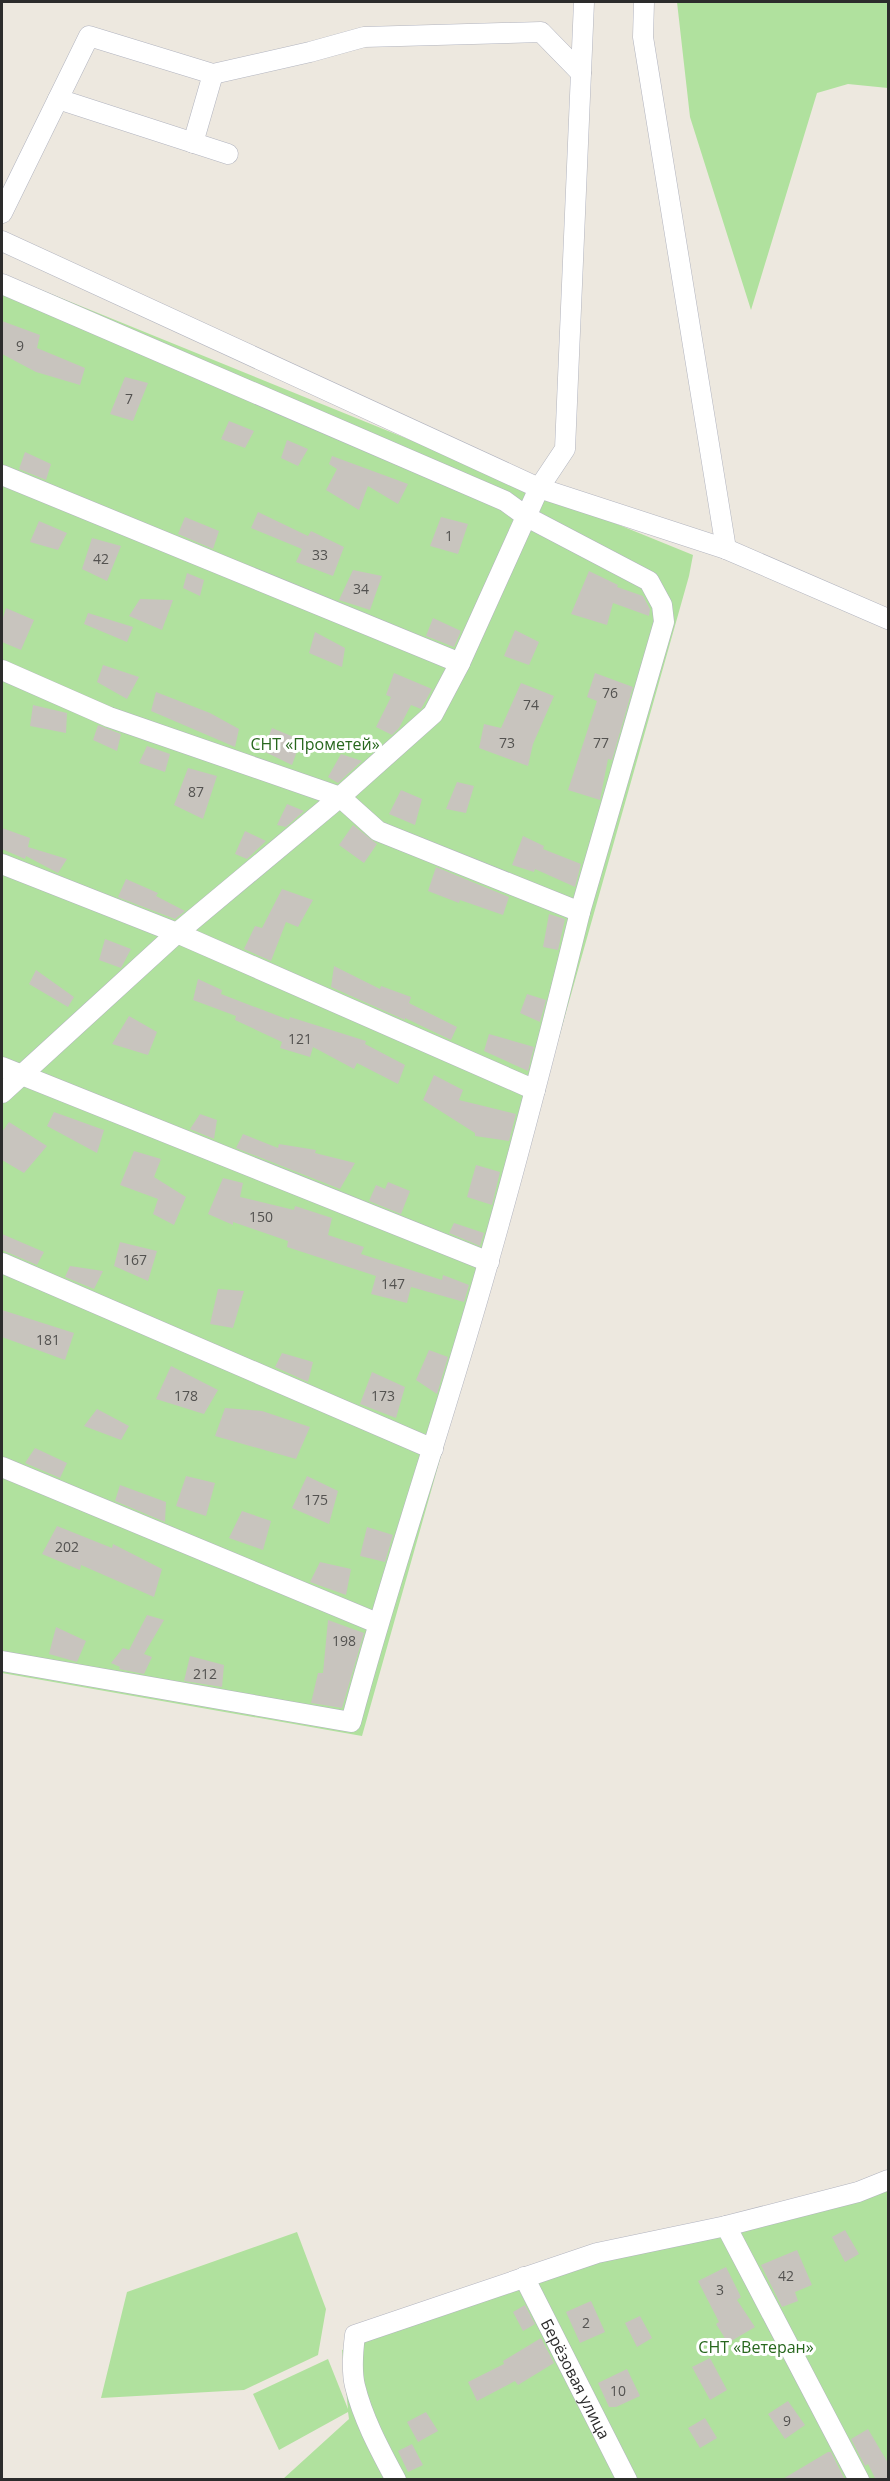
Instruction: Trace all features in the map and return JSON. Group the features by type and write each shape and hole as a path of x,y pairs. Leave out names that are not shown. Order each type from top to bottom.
{"street":[{"path":"2,1093 177,933 340,797 433,714 460,663 539,488 565,449 584,2"},
{"path":"644,2 643,37 726,549"},
{"path":"2,213 89,36 213,74 364,37 541,32 581,73"},
{"path":"193,143 213,74"},
{"path":"58,99 228,154"},
{"path":"2,241 539,488 726,549 888,619"},
{"path":"2,284 505,501 527,517 649,581 662,604 664,622 580,912 489,1262 433,1449 377,1623 351,1722 2,1660"},
{"path":"2,475 460,663"},
{"path":"2,670 109,717 340,797 378,831 580,912"},
{"path":"2,864 177,933 535,1090"},
{"path":"2,1067 489,1262"},
{"path":"2,1263 433,1449"},
{"path":"2,1467 377,1623"},
{"path":"396,2480 375,2439 354,2385 355,2335 597,2253 726,2226 858,2192 888,2180"},
{"path":"726,2226 859,2480"},
{"name":"Берёзовая улица","path":"524,2277 627,2480"}],"green space":[{"path":"677,2 888,2 888,88 848,84 817,93 751,310 690,117"},
{"name":"СНТ «Прометей»","path":"2,274 693,555 689,576 362,1736 2,1673"},
{"name":"СНТ «Ветеран»","path":"888,2176 888,2479 283,2479 349,2419 348,2412 279,2450 253,2394 328,2359 348,2409 342,2350 526,2268"},
{"path":"297,2232 326,2309 318,2355 244,2390 101,2398 127,2292"}],"building":[{"path":"2,321 40,335 37,348 85,368 80,385 36,372 2,354"},
{"path":"125,377 148,383 133,421 110,414"},
{"path":"229,421 254,431 245,448 221,439"},
{"path":"287,440 308,449 298,466 281,458"},
{"path":"25,452 51,464 46,480 19,469"},
{"path":"332,456 408,484 398,504 368,486 359,510 326,490 337,469 329,464"},
{"path":"258,512 308,536 311,531 344,547 333,576 296,562 302,549 251,528"},
{"path":"185,517 219,531 213,549 178,534"},
{"path":"441,517 468,524 458,554 430,546"},
{"path":"39,521 67,533 58,550 30,542"},
{"path":"92,538 121,546 107,581 82,569"},
{"path":"353,570 382,576 370,610 339,600"},
{"path":"589,571 618,585 617,587 643,596 650,609 649,616 613,603 607,625 571,614"},
{"path":"187,573 204,580 200,596 183,588"},
{"path":"140,599 173,600 162,630 129,616"},
{"path":"6,608 34,620 21,650 2,642 2,621"},
{"path":"88,613 133,627 127,642 84,624"},
{"path":"433,618 461,631 454,647 426,636"},
{"path":"515,630 539,642 529,665 504,656"},
{"path":"315,632 345,648 342,667 309,653"},
{"path":"103,665 139,677 127,699 97,682"},
{"path":"394,673 432,689 421,709 411,705 399,728 392,735 376,727 391,697 386,695"},
{"path":"595,673 633,687 612,760 608,759 600,800 568,790 597,701 587,697"},
{"path":"521,683 554,696 533,744 528,766 479,748 484,724 501,728"},
{"path":"156,692 210,713 239,729 235,747 151,711"},
{"path":"33,705 67,713 66,733 30,726"},
{"path":"98,725 121,734 117,751 93,740"},
{"path":"272,728 301,740 292,765 263,751"},
{"path":"147,746 170,754 165,772 139,763"},
{"path":"341,754 362,761 338,783 328,777"},
{"path":"188,768 217,776 203,819 174,805"},
{"path":"457,782 474,786 466,813 446,809"},
{"path":"401,790 422,799 415,825 389,814"},
{"path":"287,804 304,811 286,827 277,825"},
{"path":"353,825 377,844 364,863 339,845"},
{"path":"2,828 30,838 28,847 67,859 58,873 26,856 25,859 2,849"},
{"path":"245,831 266,841 247,859 235,854"},
{"path":"523,836 544,846 543,849 581,864 575,887 535,869 534,872 512,865"},
{"path":"436,867 509,897 503,915 460,900 459,903 428,891"},
{"path":"126,879 158,893 156,896 185,911 175,919 118,897"},
{"path":"282,889 313,900 298,927 286,922 271,961 244,949 255,926 262,928"},
{"path":"549,914 565,919 558,950 543,947"},
{"path":"105,939 131,949 121,968 99,960"},
{"path":"334,966 380,989 381,986 411,997 409,1003 457,1027 451,1040 331,987"},
{"path":"36,970 74,997 68,1007 29,984"},
{"path":"198,979 222,990 221,994 289,1020 290,1017 366,1041 365,1044 405,1065 398,1084 357,1063 354,1069 313,1047 310,1057 280,1048 282,1042 235,1020 236,1016 193,1000"},
{"path":"527,994 546,1000 540,1022 520,1013"},
{"path":"129,1016 157,1032 148,1055 112,1044"},
{"path":"489,1034 534,1047 528,1071 484,1051"},
{"path":"434,1075 463,1090 459,1100 516,1114 509,1141 475,1136 475,1133 423,1100"},
{"path":"54,1112 104,1130 97,1153 47,1126"},
{"path":"200,1114 217,1120 214,1139 190,1129"},
{"path":"9,1122 47,1146 24,1173 2,1160 2,1132"},
{"path":"243,1134 278,1148 279,1144 316,1150 315,1153 355,1163 340,1189 236,1148"},
{"path":"134,1151 161,1159 154,1177 186,1197 174,1225 153,1214 158,1199 120,1185"},
{"path":"476,1165 500,1172 492,1205 467,1197"},
{"path":"223,1178 243,1183 240,1197 294,1210 295,1206 332,1218 328,1235 364,1247 361,1254 442,1280 443,1275 469,1285 464,1302 411,1287 407,1303 371,1294 376,1276 287,1247 288,1241 233,1222 233,1225 208,1214"},
{"path":"388,1182 410,1191 401,1214 369,1201 376,1185 385,1189"},
{"path":"454,1223 484,1233 480,1246 449,1233"},
{"path":"2,1234 44,1252 37,1265 2,1250"},
{"path":"120,1242 157,1251 148,1281 114,1266"},
{"path":"70,1266 103,1271 94,1289 65,1277"},
{"path":"218,1289 244,1291 233,1328 210,1324"},
{"path":"2,1310 74,1333 65,1360 2,1337"},
{"path":"429,1350 448,1357 437,1394 416,1380"},
{"path":"282,1353 313,1362 308,1382 275,1367"},
{"path":"171,1366 218,1390 204,1414 156,1399"},
{"path":"372,1372 405,1387 396,1418 360,1404"},
{"path":"225,1408 262,1411 310,1427 296,1459 215,1436"},
{"path":"97,1409 129,1426 121,1440 84,1426"},
{"path":"35,1448 67,1463 60,1478 25,1463"},
{"path":"186,1476 215,1483 206,1516 176,1506"},
{"path":"307,1476 338,1491 329,1524 292,1508"},
{"path":"120,1485 166,1502 165,1522 115,1501"},
{"path":"242,1511 271,1521 263,1550 229,1538"},
{"path":"57,1526 112,1548 113,1544 162,1569 154,1597 81,1565 80,1570 42,1554"},
{"path":"367,1527 393,1535 385,1562 360,1556"},
{"path":"320,1562 351,1569 346,1595 310,1582"},
{"path":"147,1615 164,1620 144,1654 152,1657 144,1674 119,1669 120,1667 111,1663 123,1648 129,1650"},
{"path":"328,1620 364,1633 342,1708 311,1703 318,1673 323,1673"},
{"path":"56,1627 86,1641 77,1662 49,1654"},
{"path":"190,1656 224,1665 222,1687 184,1681"},
{"path":"845,2230 859,2254 845,2262 832,2237"},
{"path":"797,2250 812,2285 795,2292 798,2301 782,2307 761,2265"},
{"path":"726,2267 741,2297 737,2300 755,2327 728,2343 716,2324 719,2322 698,2281"},
{"path":"591,2301 605,2332 580,2343 566,2312"},
{"path":"525,2305 535,2324 523,2331 513,2312"},
{"path":"640,2316 652,2338 637,2347 625,2323"},
{"path":"541,2338 554,2363 518,2385 515,2381 477,2401 468,2382 504,2364 503,2361"},
{"path":"710,2358 727,2390 710,2400 692,2367"},
{"path":"627,2369 640,2396 616,2407 609,2407 598,2383"},
{"path":"788,2401 805,2425 785,2439 768,2414"},
{"path":"426,2412 438,2431 418,2442 407,2422"},
{"path":"705,2418 717,2438 700,2448 688,2428"},
{"path":"868,2429 888,2463 888,2480 876,2480 868,2464 865,2466 851,2439"},
{"path":"412,2444 423,2465 408,2472 398,2451"},
{"path":"831,2452 844,2478 781,2480"}]}
